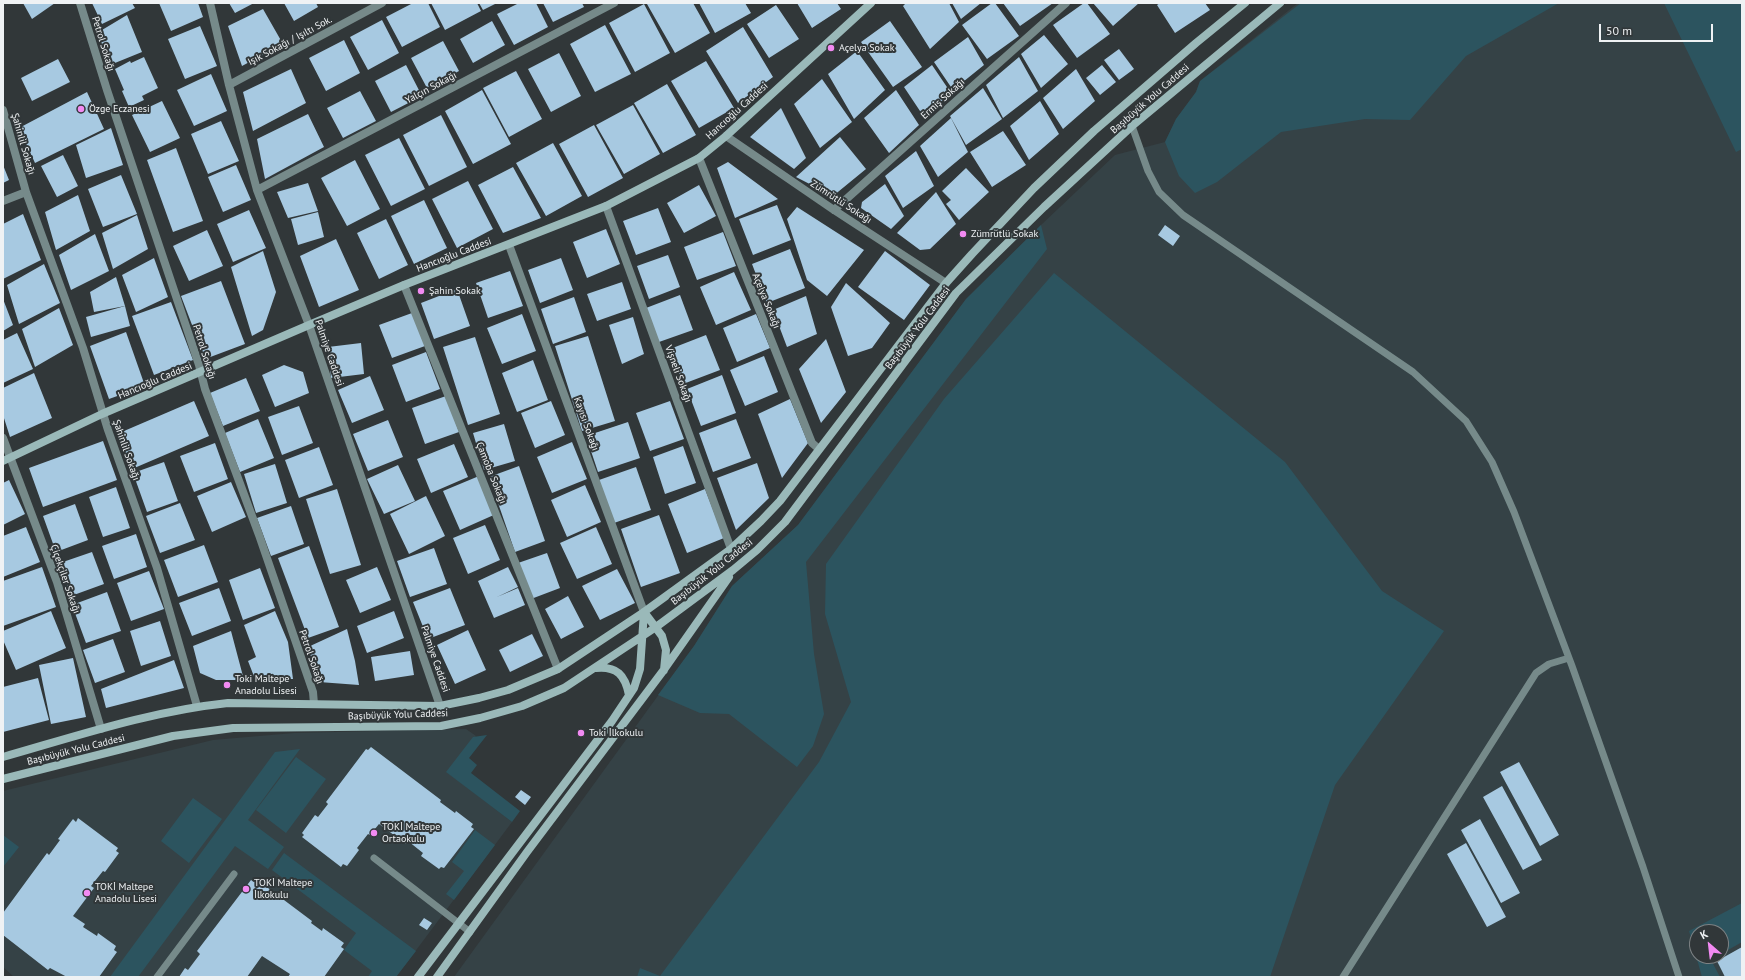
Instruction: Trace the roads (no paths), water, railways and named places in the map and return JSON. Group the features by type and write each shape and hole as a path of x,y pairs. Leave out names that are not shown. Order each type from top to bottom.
{"main road":[{"name":"Hancıoğlu Caddesi","path":"7,460 102,414 309,325 606,206 698,158 726,136 871,3"},
{"name":"Başıbüyük Yolu Caddesi","path":"3,757 101,729 197,706 228,703 440,706 508,690 558,669 644,612 731,549 761,521 780,501 946,283 1034,188 1094,130 1244,3"},
{"name":"Başıbüyük Yolu Caddesi","path":"3,779 173,736 212,730 233,728 441,726 480,718 522,706 564,688 642,637 734,570 758,550 785,522 956,293 1044,207 1132,126 1280,3"},
{"path":"437,977 527,852 664,671 734,570"},
{"path":"644,612 662,636 666,650 664,671"},
{"path":"418,977 612,721 634,688 640,669 644,612"},
{"path":"595,668 612,668 622,676 627,684 629,695"}],"street":[{"name":"Petrol Sokağı","path":"80,3 109,97 201,372 307,677 314,704"},
{"name":"Palmiye Caddesi","path":"210,3 229,85 257,190 309,325 440,706"},
{"name":"Işık Sokağı / Işıltı Sok.","path":"229,85 382,3"},
{"name":"Yalçın Sokağı","path":"257,190 614,3"},
{"name":"Ermiş Sokağı","path":"834,210 1066,3"},
{"name":"Şahinlil Sokağı","path":"3,110 26,192 83,348 102,414 157,568 197,706"},
{"name":"Zümrütlü Sokağı","path":"726,136 834,210 946,283"},
{"name":"Açelya Sokağı","path":"698,158 812,444 819,449"},
{"path":"3,201 26,192"},
{"name":"Vişneli Sokağı","path":"606,206 731,549"},
{"name":"Kayısı Sokağı","path":"509,244 644,612"},
{"name":"Çamoba Sokağı","path":"404,286 558,669"},
{"name":"Çiçekçiler Sokağı","path":"3,438 7,460 57,582 101,729"}],"lane":[{"path":"1132,126 1148,171 1159,192 1183,214 1413,372 1466,421 1492,462 1514,512 1569,658 1643,867 1679,977"},
{"path":"1343,977 1536,673 1549,664 1569,658"},
{"path":"374,858 470,932"},
{"path":"157,977 234,874"}],"place":[{"name":"Açelya Sokak","path":"831,48"},
{"name":"Özge Eczanesi","path":"81,109"},
{"name":"Zümrütlü Sokak","path":"963,234"},
{"name":"Şahin Sokak","path":"421,291"},
{"name":"Toki Maltepe Anadolu Lisesi","path":"227,685"},
{"name":"Toki İlkokulu","path":"581,733"},
{"name":"TOKİ Maltepe Ortaokulu","path":"374,833"},
{"name":"TOKİ Maltepe İlkokulu","path":"246,889"},
{"name":"TOKİ Maltepe Anadolu Lisesi","path":"87,893"}]}
